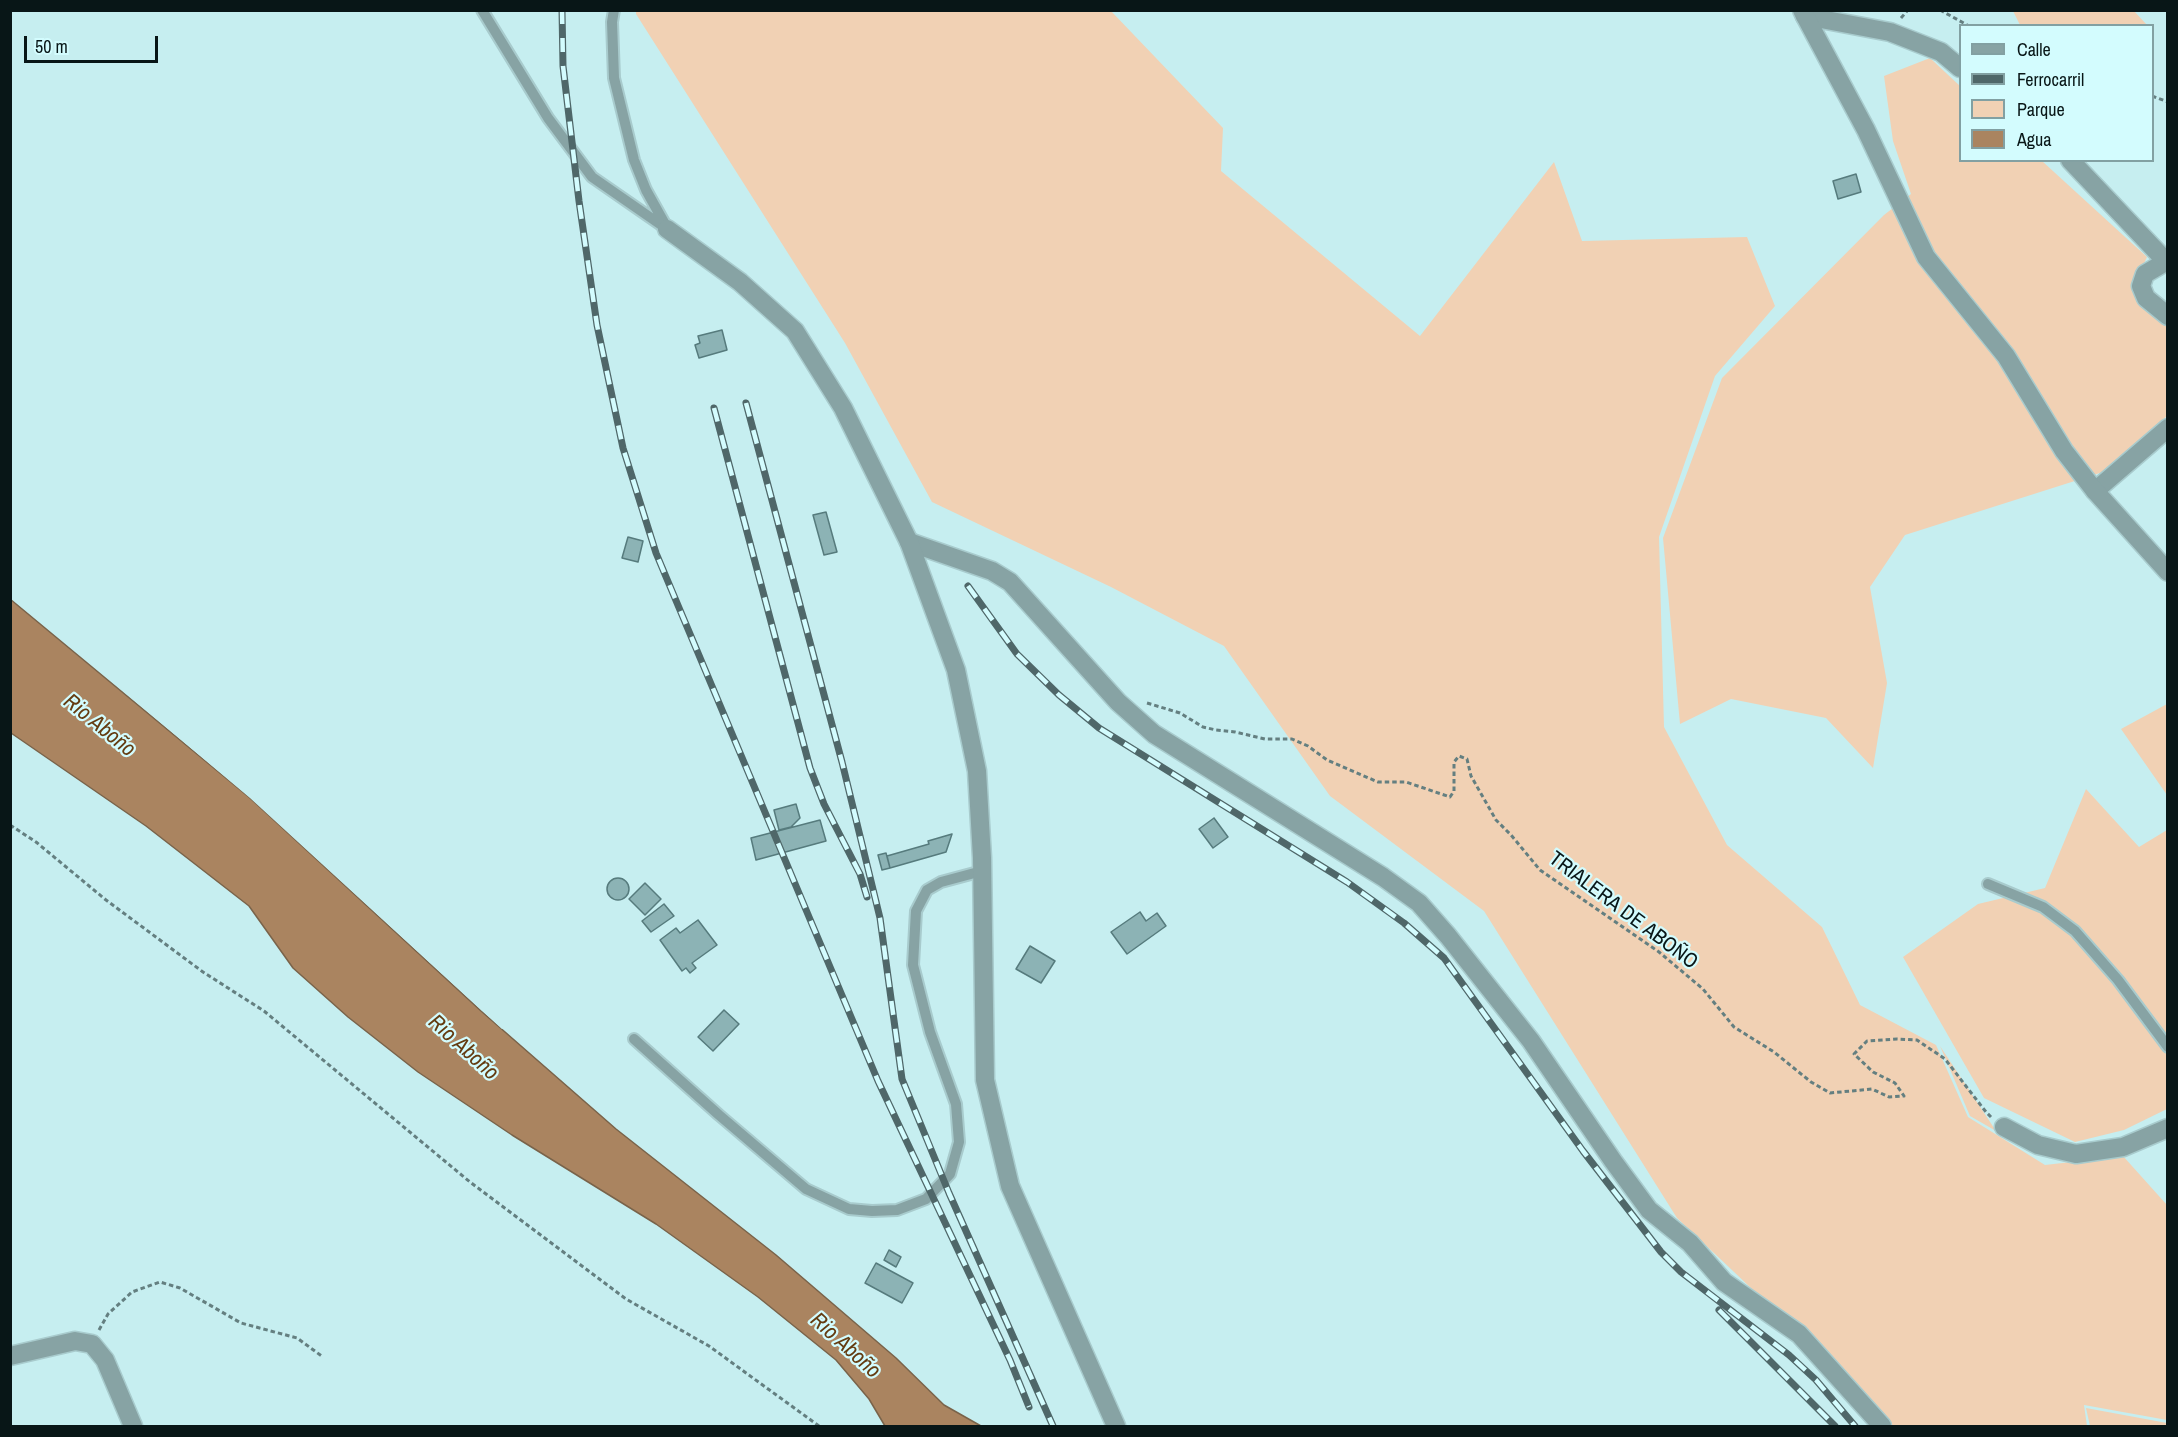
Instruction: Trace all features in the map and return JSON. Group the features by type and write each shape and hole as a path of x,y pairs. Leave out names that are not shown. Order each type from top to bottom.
{"street":[{"path":"1804,14 1890,32 1941,52 1959,67"},
{"path":"1804,14 1866,130 1926,257 2006,356 2064,451 2095,492 2168,572"},
{"path":"2072,162 2160,255 2162,264 2145,274 2141,286 2146,298 2168,316"},
{"path":"667,229 740,282 795,331 843,408 909,542 956,670 977,771 982,871 985,1080 1010,1186 1116,1426"},
{"path":"2095,492 2168,428"},
{"path":"909,542 992,571 1010,582 1118,702 1154,734 1383,877 1419,903 1531,1041 1649,1210 1690,1243 1724,1282 1799,1334 1882,1426"},
{"path":"2004,1127 2038,1145 2076,1154 2123,1147 2168,1128"},
{"path":"10,1356 75,1341 92,1344 105,1360 133,1426"}],"lane":[{"path":"482,10 548,118 592,177 667,229"},
{"path":"614,10 612,22 614,78 634,160 646,190 667,229"},
{"path":"634,1039 806,1189 849,1209 897,1210 926,1200 950,1174 959,1142 956,1104 930,1032 913,965 916,911 927,890 941,882 982,871"},
{"path":"1988,884 2043,907 2075,931 2118,980 2168,1047"}],"path":[{"path":"1940,10 1965,24"},
{"name":"TRIALERA DE ABOÑO","path":"1137,700 1180,713 1203,727 1265,739 1292,740 1308,746 1327,760 1378,782 1406,783 1450,797 1455,791 1454,762 1459,756 1467,759 1471,776 1496,820 1540,870 1659,952 1702,989 1734,1027 1774,1052 1811,1082 1830,1093 1872,1089 1889,1097 1904,1096 1895,1083 1873,1072 1854,1054 1867,1041 1917,1040 1945,1059 1986,1112 2004,1127"},
{"path":"10,825 36,842 106,900 203,972 264,1011 470,1182 626,1299 709,1347 819,1426"},
{"path":"92,1344 108,1314 124,1299 132,1292 160,1282 180,1288 241,1323 297,1338 323,1357"}],"green space":[{"path":"636,10 1111,11 1223,128 1221,171 1420,336 1554,162 1582,241 1747,237 1775,306 1715,376 1659,537 1664,727 1727,845 1822,927 1860,1005 1936,1045 1968,1117 2045,1165 2123,1156 2167,1205 2167,1420 2084,1405 2087,1426 1888,1426 1846,1378 1677,1218 1484,911 1330,796 1224,646 1111,587 932,502 845,343 636,14"},
{"path":"2013,11 2134,11 2146,24 2020,24"},
{"path":"1930,58 1959,85 1959,162 2043,162 2147,257 2135,283 2167,321 2167,416 2103,472 1905,535 1870,587 1887,683 1873,768 1826,718 1731,699 1680,724 1663,538 1722,378 1884,215 1911,194 1893,141 1884,76"},
{"path":"2167,704 2167,795 2121,729"},
{"path":"2086,789 2139,847 2167,830 2167,1109 2124,1130 2075,1142 1984,1098 1903,957 1978,904 2045,888"},
{"path":"1940,1046 1971,1093 1996,1131 1970,1116"},
{"path":"2086,1408 2167,1423 2167,1426 2090,1426"}],"water":[{"name":"Rio Aboño","path":"10,599 250,798 481,1011 616,1129 776,1255 896,1358 944,1405 981,1426 885,1426 869,1399 836,1360 758,1297 656,1224 512,1135 418,1072 348,1017 293,968 249,906 146,826 11,733"}],"pier":[{"path":"10,596 252,796 506,1028 502,1029 250,798"}],"building":[{"path":"1856,174 1861,192 1838,199 1833,181"},
{"path":"722,330 727,350 699,358 695,345 700,343 698,336"},
{"path":"826,512 837,552 824,555 813,515"},
{"path":"628,537 643,541 638,562 622,558"},
{"path":"796,804 800,818 791,827 779,830 774,810"},
{"path":"1214,818 1228,837 1213,848 1199,829"},
{"path":"820,820 826,841 756,860 751,838"},
{"path":"952,834 946,852 890,868 887,856 929,844 928,841"},
{"path":"886,853 890,868 882,870 878,855"},
{"path":"618,878 626,881 629,889 626,897 618,900 610,897 607,889 610,881"},
{"path":"645,883 661,899 645,915 629,899"},
{"path":"664,904 674,916 651,932 642,921"},
{"path":"1140,912 1146,921 1157,913 1166,926 1127,954 1111,932"},
{"path":"698,920 717,945 692,963 696,968 690,973 686,968 682,971 660,940 676,928 680,933"},
{"path":"1030,946 1055,961 1041,983 1016,969"},
{"path":"724,1010 739,1024 713,1051 698,1037"},
{"path":"889,1250 901,1257 896,1267 884,1260"},
{"path":"876,1263 913,1283 902,1303 865,1283"}],"railway":[{"path":"562,10 563,66 597,325 623,448 656,553 878,1081 1010,1360 1029,1407"},
{"path":"746,403 842,762 880,918 902,1079 949,1193 1053,1426"},
{"path":"714,408 810,768 824,804 860,874 867,897"},
{"path":"968,586 1017,654 1059,695 1099,728 1347,882 1404,923 1444,958 1583,1151 1661,1252 1681,1272 1789,1355 1816,1380 1855,1426"},
{"path":"1719,1310 1835,1426"}]}
